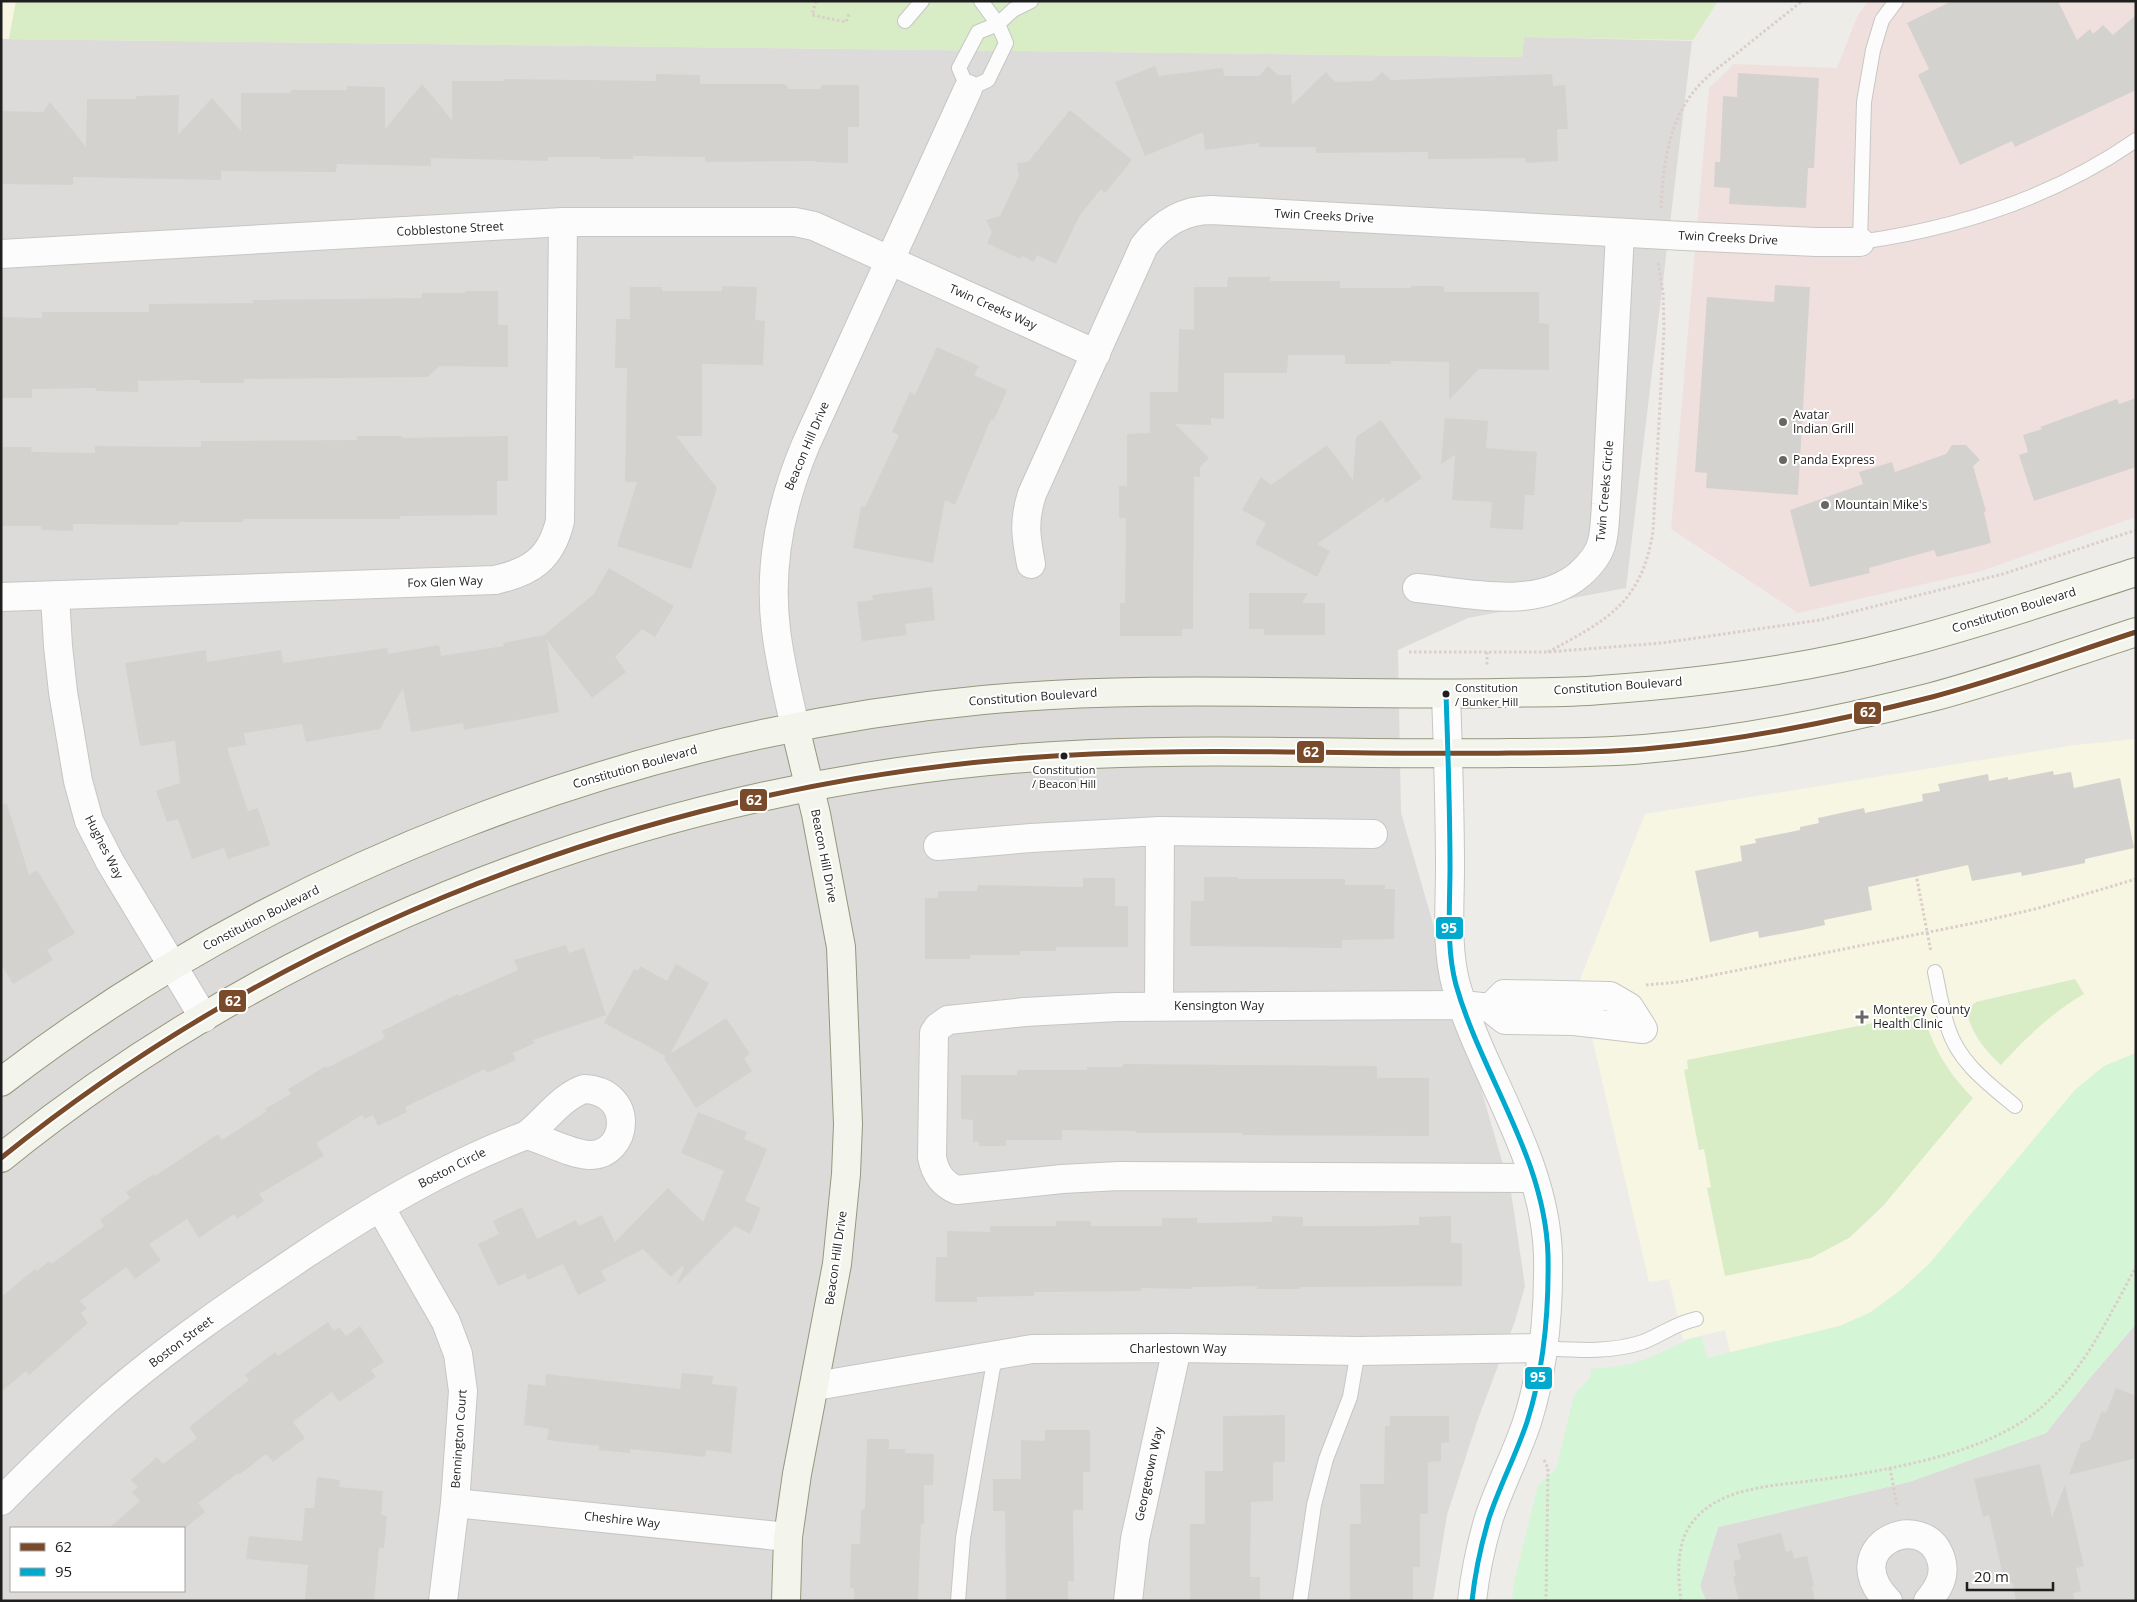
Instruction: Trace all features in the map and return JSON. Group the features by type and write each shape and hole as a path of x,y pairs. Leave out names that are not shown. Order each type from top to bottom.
{"main road":[{"name":"Constitution Boulevard","path":"1,1082 53,1043 172,965 261,916 353,872 453,828 554,790 661,758 795,727 891,711 982,700 1085,692 1446,694 1596,691 1699,680 1798,667 1896,646 1995,618 2136,572"},
{"path":"1,1158 38,1128 129,1064 204,1018 281,974 427,903 543,858 665,821 733,803 809,787 937,766 1092,754 1448,754 1642,750 1748,736 1935,696 2136,632"},
{"name":"Beacon Hill Drive","path":"786,1601 788,1537 797,1474 816,1386 838,1264 846,1174 848,1124 841,947 828,871 795,727"}],"street":[{"name":"Beacon Hill Drive","path":"795,727 776,629 774,587 777,540 784,504 806,444 968,89"},
{"name":"Twin Creeks Drive","path":"1031,564 1025,532 1026,513 1032,494 1144,246 1165,225 1191,212 1211,210 1620,233 1816,242 1860,242"},
{"name":"Cobblestone Street","path":"1,254 563,222 795,222 814,226 890,260"},
{"name":"Fox Glen Way","path":"1,597 495,580 512,576 528,569 541,560 550,547 560,521 563,222"},
{"name":"Twin Creeks Circle","path":"1417,588 1498,596 1530,596 1565,585 1584,570 1598,552 1602,543 1606,504 1620,233"},
{"name":"Twin Creeks Way","path":"890,260 1096,354"},
{"name":"Hughes Way","path":"55,596 63,692 78,781 89,821 102,847 204,1018"},
{"path":"1446,694 1451,947 1456,983 1463,1005 1521,1141 1545,1225 1548,1252 1548,1289 1543,1348 1528,1420 1490,1517 1480,1552 1472,1601"},
{"path":"1159,1006 1160,831"},
{"path":"938,846 1031,838 1160,831 1373,834"},
{"name":"Kensington Way","path":"1490,1008 1463,1005 1159,1006 1074,1008 948,1020 938,1027 934,1033 933,1166 943,1182 957,1190 1062,1179 1119,1176 1533,1178"},
{"name":"Boston Circle","path":"380,1207 482,1151 527,1135"},
{"name":"Boston Street","path":"1,1501 73,1430 109,1398 163,1355 267,1280 380,1207"},
{"name":"Bennington Court","path":"380,1207 442,1315 458,1354 463,1392 455,1503 443,1601"},
{"name":"Charlestown Way","path":"816,1386 1032,1349 1177,1348 1358,1351 1543,1348"},
{"name":"Georgetown Way","path":"1128,1601 1135,1539 1177,1348"},
{"name":"Cheshire Way","path":"455,1503 788,1537"},
{"path":"1888,1601 1876,1588 1872,1578 1872,1558 1877,1549 1885,1542 1903,1534 1917,1535 1927,1540 1940,1556 1943,1567 1942,1576 1939,1586 1928,1601"}],"lane":[{"path":"905,21 922,1"},
{"path":"981,1 998,24 1006,43 988,80 968,89 959,68 978,32 998,24 1014,10 1031,1"},
{"path":"1896,1 1882,20 1873,50 1864,102 1860,242 1936,228 2010,205 2087,170 2136,140"},
{"path":"1935,972 1948,1029 1958,1050 1975,1072 2015,1106"},
{"path":"1543,1348 1598,1351 1615,1349 1645,1341 1680,1323 1696,1319"},
{"path":"1300,1601 1314,1505 1326,1459 1350,1397 1358,1351"},
{"path":"958,1601 963,1538 995,1356"}],"path":[{"path":"816,1 812,15 846,22 849,14"},
{"path":"1662,198 1665,158 1676,125 1688,99 1699,84 1802,1"},
{"path":"1548,652 1597,625 1617,609 1633,588 1646,564 1654,532 1664,330 1664,300 1657,258"},
{"path":"1409,652 1548,652 1662,643 1820,620 2003,574 2136,530"},
{"path":"1916,869 1935,972"},
{"path":"1638,984 1660,985 1679,982 1928,932 2040,908 2136,879"},
{"path":"1681,1601 1679,1579 1684,1539 1690,1527 1708,1507 1747,1491 1923,1461 1964,1448 2021,1423 2039,1411 2056,1394 2086,1354 2136,1267"},
{"path":"1544,1459 1548,1468 1546,1601"},
{"path":"1890,1468 1903,1534"}],"shaded area":[{"path":"1,1 16,1 9,39 1,39"},
{"path":"1868,1 2136,1 2136,517 1981,571 1798,613 1671,529 1709,88 1734,64 1837,68 1857,17"},
{"path":"1524,37 1692,41 1626,588 1468,618 1398,650 1401,813 1511,1192 1525,1286 1515,1321 1478,1419 1447,1515 1433,1601 1,1601 1,39 1522,57"},
{"name":"Monterey County Health Clinic","path":"2136,739 2136,1053 2104,1066 2075,1090 1930,1263 1902,1289 1871,1312 1840,1326 1730,1352 1725,1330 1683,1340 1669,1279 1649,1282 1579,982 1645,814 2075,745"},
{"path":"2136,1324 2136,1601 1706,1601 1700,1586 1718,1527 1909,1482 2046,1433"}],"green space":[{"path":"16,1 1718,1 1693,40 1524,37 1522,57 9,39"},
{"path":"2075,979 2084,994 2040,1026 2001,1065 1984,1047 1968,1018 1966,1010 1976,1002"},
{"path":"1923,1013 1942,1059 1973,1098 1883,1206 1849,1238 1811,1258 1725,1276 1707,1188 1711,1187 1704,1149 1699,1150 1684,1070 1688,1069 1687,1060"},
{"path":"2136,1053 2136,1324 2046,1433 1909,1482 1718,1527 1700,1586 1706,1601 1512,1601 1514,1582 1538,1485 1556,1469 1574,1395 1590,1378 1591,1369 1619,1366 1639,1361 1701,1336 1707,1358 1840,1326 1871,1312 1902,1289 1930,1263 2075,1090 2104,1066"}],"building":[{"path":"1952,1 2058,1 2077,40 2090,29 2093,34 2103,25 2113,35 2136,15 2136,90 2015,147 2012,141 1960,165 1918,75 1929,69 1907,23"},
{"path":"1155,66 1159,76 1223,68 1224,76 1259,76 1268,66 1278,75 1291,75 1292,105 1326,72 1335,82 1373,81 1382,72 1391,80 1552,74 1553,86 1565,85 1568,129 1557,129 1558,161 1526,163 1525,158 1428,159 1428,152 1316,153 1316,147 1259,147 1259,143 1205,150 1203,132 1145,156 1115,82"},
{"path":"1738,73 1819,78 1814,168 1808,168 1806,208 1729,204 1730,188 1714,187 1715,162 1720,162 1723,96 1737,97"},
{"path":"656,74 700,75 700,84 785,84 789,89 821,89 821,85 859,85 859,127 848,127 848,163 815,161 705,162 705,157 633,156 633,159 548,157 548,161 431,158 431,166 337,164 336,172 221,171 221,180 73,177 73,185 1,184 1,111 43,112 50,102 86,147 87,99 136,99 136,96 179,95 178,135 212,98 241,131 241,93 291,93 291,90 347,90 347,86 385,87 385,129 422,84 452,120 452,81 503,81 503,79 656,81"},
{"path":"1070,110 1132,160 1105,193 1101,189 1080,215 1056,264 1037,255 1034,262 1022,256 1020,259 987,243 992,232 986,220 1000,216 1019,176 1017,163 1028,162"},
{"path":"1228,277 1270,277 1270,281 1340,281 1340,288 1444,286 1444,292 1539,292 1539,323 1549,324 1549,370 1479,369 1449,400 1449,362 1391,361 1391,364 1345,364 1345,355 1288,355 1287,373 1224,373 1224,419 1211,418 1211,425 1175,424 1209,458 1200,467 1200,477 1194,477 1193,629 1182,629 1182,636 1120,636 1120,603 1125,603 1126,518 1119,518 1119,486 1127,486 1127,434 1150,433 1150,392 1178,392 1179,329 1194,330 1194,287 1227,287"},
{"path":"1775,285 1810,287 1798,495 1706,488 1707,473 1695,472 1707,297 1774,302"},
{"path":"722,286 757,287 755,320 765,321 763,365 702,364 702,436 676,436 717,488 691,569 617,546 637,482 625,482 627,368 615,368 616,319 630,319 630,287 662,287 662,291 722,291"},
{"path":"465,291 498,291 498,325 508,325 508,367 439,366 428,377 244,379 244,383 200,383 200,380 138,381 138,392 96,391 96,388 32,389 32,398 1,398 1,317 42,318 42,312 149,312 149,304 253,303 253,300 422,298 422,293 465,293"},
{"path":"937,347 979,366 974,375 1007,390 994,420 991,419 955,505 945,500 933,563 853,548 861,506 865,507 899,435 892,432 910,392 915,395"},
{"path":"2136,398 2136,467 2034,501 2019,455 2028,452 2023,435 2117,399 2119,404"},
{"path":"1445,418 1488,421 1486,448 1537,452 1534,495 1525,495 1523,530 1490,528 1492,502 1452,500 1455,455 1441,464"},
{"path":"1381,420 1422,478 1386,503 1383,498 1317,544 1330,551 1317,577 1255,544 1266,523 1242,510 1261,477 1271,485 1327,445 1353,480 1356,437"},
{"path":"357,436 402,436 402,438 508,436 508,481 497,481 497,515 400,516 400,519 243,519 243,522 179,522 179,525 73,524 73,531 41,530 41,526 1,526 1,447 32,447 31,452 95,453 95,446 201,447 201,441 357,440"},
{"path":"1952,445 1966,445 1980,460 1973,466 1986,511 1984,512 1991,543 1937,557 1934,550 1869,568 1870,573 1810,587 1790,510 1863,484 1859,472 1892,462 1895,472 1946,454"},
{"path":"609,568 674,606 655,637 642,629 615,657 626,672 592,698 547,640 559,712 464,730 463,723 411,732 403,688 380,729 306,742 302,724 244,733 246,745 227,748 248,811 258,808 270,845 228,859 224,848 192,859 178,819 167,822 156,791 180,783 175,741 140,746 125,663 206,650 207,662 281,650 283,663 387,648 388,654 439,645 441,656 504,646 503,643 544,635 593,595"},
{"path":"932,587 935,620 905,624 907,635 862,641 857,602 873,600 872,595"},
{"path":"1249,593 1308,593 1302,603 1325,603 1325,635 1264,635 1264,629 1249,629"},
{"path":"2053,771 2054,775 2071,772 2074,788 2120,778 2134,848 2085,859 2085,863 2022,876 2021,872 1972,881 1968,865 1868,887 1872,910 1824,920 1825,925 1802,930 1759,938 1758,931 1710,942 1695,871 1742,861 1740,846 1756,843 1755,839 1800,830 1800,827 1819,823 1818,818 1864,808 1865,813 1923,801 1922,794 1940,791 1938,784 1988,774 1989,781 2008,777 2008,780"},
{"path":"1,804 7,804 29,875 37,870 75,933 47,950 53,960 13,984 1,964"},
{"path":"1204,877 1238,877 1238,879 1345,879 1345,885 1385,885 1385,889 1395,889 1394,939 1342,940 1342,948 1190,946 1191,901 1204,901"},
{"path":"1083,878 1115,878 1115,906 1128,906 1128,947 1056,947 1056,951 1020,951 1020,955 970,955 970,959 925,959 925,898 938,898 938,891 977,891 978,885 1083,887"},
{"path":"566,945 569,953 584,948 606,1015 533,1040 535,1043 513,1053 516,1060 487,1073 485,1069 405,1107 407,1112 378,1126 373,1115 364,1119 362,1115 316,1143 324,1156 259,1194 264,1201 237,1219 234,1214 199,1238 187,1219 149,1244 161,1260 135,1279 126,1267 80,1301 87,1308 81,1313 88,1323 29,1375 26,1371 1,1392 1,1297 35,1269 37,1271 49,1261 51,1264 104,1226 100,1220 130,1198 126,1192 154,1174 155,1176 218,1134 222,1140 267,1111 265,1109 291,1094 288,1089 326,1066 327,1068 385,1038 382,1031 458,994 459,996 518,970 514,960"},
{"path":"676,964 709,983 670,1054 726,1018 750,1054 744,1058 752,1071 696,1108 664,1058 666,1056 604,1023 634,969 638,971 640,966 667,981"},
{"path":"1123,1064 1377,1066 1377,1078 1429,1078 1429,1136 1242,1135 1242,1133 1136,1133 1136,1131 1062,1130 1062,1140 1006,1140 1006,1146 979,1146 979,1142 973,1142 973,1120 961,1119 961,1075 1017,1075 1017,1070 1087,1070 1087,1067 1123,1067"},
{"path":"698,1112 747,1132 744,1139 767,1149 745,1201 761,1208 750,1234 735,1226 678,1284 684,1267 682,1266 671,1277 643,1249 601,1271 606,1281 578,1295 563,1264 528,1280 525,1274 498,1286 478,1244 499,1234 493,1221 522,1207 537,1239 576,1220 579,1226 602,1215 615,1242 668,1188 703,1222 724,1171 681,1153"},
{"path":"1272,1216 1303,1217 1303,1226 1375,1226 1419,1225 1419,1217 1451,1216 1451,1243 1462,1243 1462,1286 1300,1287 1300,1289 1257,1289 1257,1286 1193,1287 1193,1289 1141,1288 1141,1291 1034,1292 1034,1296 977,1297 977,1302 935,1302 936,1257 947,1257 947,1231 990,1232 990,1226 1056,1226 1056,1221 1091,1221 1091,1226 1162,1226 1162,1218 1197,1218 1197,1223 1272,1222"},
{"path":"328,1322 334,1331 339,1327 346,1336 360,1326 384,1362 371,1370 376,1377 339,1402 332,1392 293,1422 305,1438 273,1462 266,1454 198,1503 205,1512 185,1528 110,1527 140,1501 132,1492 138,1487 131,1480 157,1457 163,1464 197,1438 189,1427 249,1380 245,1375 275,1352 278,1356"},
{"path":"682,1373 713,1376 712,1384 737,1387 731,1453 706,1450 705,1457 630,1449 630,1453 599,1450 599,1446 547,1440 549,1429 524,1425 528,1384 545,1386 546,1374 680,1389"},
{"path":"2116,1388 2136,1396 2136,1458 2069,1475 2081,1443 2090,1440 2102,1411 2106,1413"},
{"path":"1285,1415 1285,1462 1273,1462 1273,1501 1251,1502 1250,1577 1260,1577 1260,1601 1190,1601 1190,1524 1205,1524 1205,1471 1223,1471 1223,1416"},
{"path":"1390,1416 1449,1416 1449,1442 1441,1443 1441,1461 1428,1462 1428,1514 1420,1514 1420,1567 1413,1567 1413,1601 1350,1601 1350,1524 1361,1524 1360,1484 1384,1484 1385,1426 1390,1426"},
{"path":"1045,1430 1090,1430 1090,1472 1083,1472 1083,1510 1073,1510 1074,1581 1068,1581 1068,1601 1006,1601 1005,1511 993,1511 993,1479 1021,1479 1021,1440 1045,1441"},
{"path":"867,1439 889,1439 889,1449 905,1449 905,1453 934,1454 933,1485 924,1485 924,1524 921,1524 918,1601 854,1601 854,1588 850,1588 851,1544 860,1544 861,1510 865,1509"},
{"path":"2040,1464 2052,1517 2065,1485 2084,1566 2076,1568 2081,1591 2073,1593 2075,1601 2016,1601 2012,1582 2005,1584 1989,1515 1983,1517 1974,1479"},
{"path":"317,1477 340,1480 339,1487 383,1491 381,1515 387,1516 384,1548 379,1548 374,1601 305,1601 308,1565 246,1559 249,1536 302,1541 305,1508 314,1508"},
{"path":"1781,1533 1786,1552 1792,1550 1794,1559 1807,1556 1814,1586 1812,1587 1815,1601 1739,1601 1733,1577 1736,1576 1733,1561 1741,1559 1737,1544"}],"transit line":[{"name":"62","path":"1,1158 120,1070 246,993 378,926 515,869 656,824 800,789 945,766 1092,754 1144,752 1576,752 1644,749 1716,741 1825,722 1932,697 2136,632"},
{"name":"95","path":"1446,694 1450,824 1449,927 1453,971 1467,1019 1511,1117 1536,1184 1544,1219 1548,1255 1548,1297 1538,1381 1523,1434 1489,1518 1483,1538 1472,1601"}],"place":[{"name":"Avatar Indian Grill","path":"1783,422"},
{"name":"Panda Express","path":"1783,460"},
{"name":"Mountain Mike's","path":"1825,505"},
{"name":"Constitution / Bunker Hill","path":"1446,694"},
{"name":"Constitution / Beacon Hill","path":"1064,756"},
{"name":"Monterey County Health Clinic","path":"1862,1017"}]}
